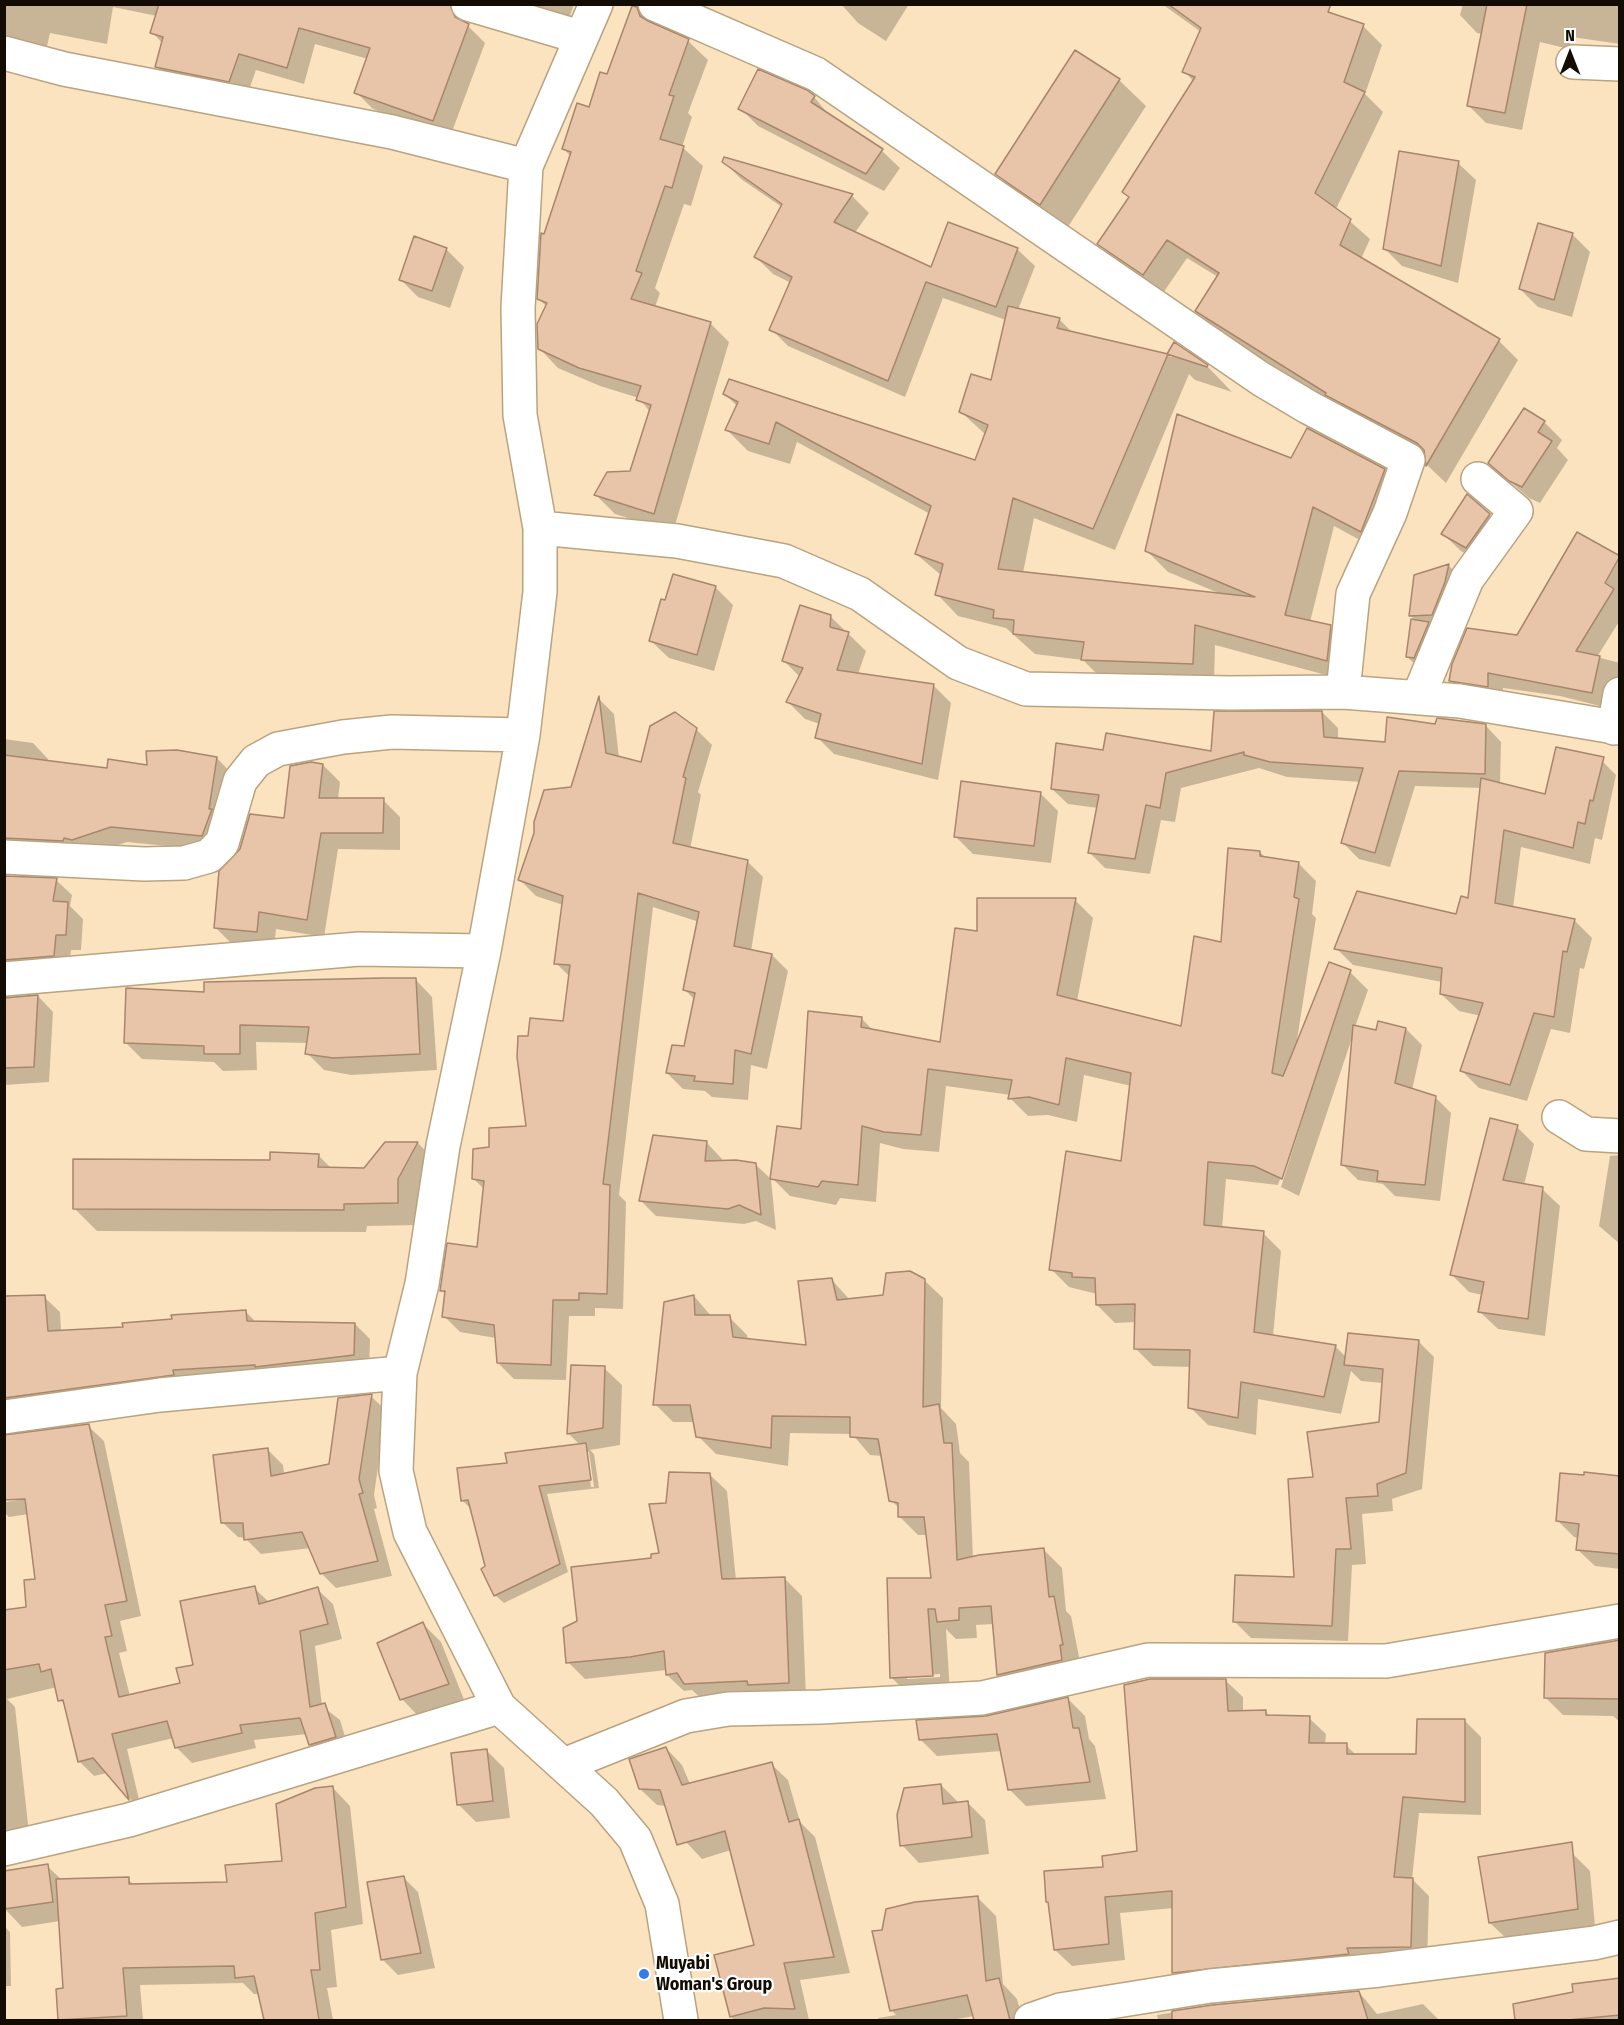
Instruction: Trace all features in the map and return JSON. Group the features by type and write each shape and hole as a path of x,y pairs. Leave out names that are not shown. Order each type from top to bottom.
{"street":[{"path":"468,4 580,37"},
{"path":"596,4 526,166 518,308 520,415 540,528 540,592 523,735 484,951 443,1146 422,1284 400,1373 396,1471 410,1532 499,1707 604,1802 635,1839 662,1904 681,2020"},
{"path":"655,4 816,74 1261,379 1308,407 1408,460 1390,513 1353,594 1343,692"},
{"path":"4,53 64,69 392,132 526,166"},
{"path":"1573,62 1620,64"},
{"path":"1418,698 1467,579 1516,511 1478,479"},
{"path":"540,528 677,541 784,561 860,594 958,663 1026,688 1229,693 1343,692 1460,701 1617,728 1620,694"},
{"path":"4,857 144,864 184,863 209,856 222,843 240,781 256,761 278,749 343,737 392,732 523,735"},
{"path":"4,979 359,949 484,951"},
{"path":"1559,1117 1586,1134 1620,1136"},
{"path":"4,1417 160,1395 400,1373"},
{"path":"564,1765 686,1716 728,1709 821,1707 982,1698 1148,1660 1386,1661 1620,1621"},
{"path":"4,1849 129,1820 499,1707"},
{"path":"1031,2020 1060,2010 1210,1986 1402,1967 1594,1943 1620,1937"}],"building":[{"path":"159,4 450,4 455,17 469,24 433,121 354,93 370,48 299,28 287,68 239,54 229,82 155,67 163,37 150,33"},
{"path":"1168,4 1331,4 1328,12 1364,24 1344,82 1365,92 1315,193 1351,219 1340,245 1500,339 1426,466 1424,450 1417,443 1325,395 1326,393 1195,311 1219,273 1167,240 1143,275 1097,244 1129,197 1122,192 1195,77 1182,72 1201,28"},
{"path":"1487,4 1527,4 1505,113 1467,106"},
{"path":"632,6 637,7 640,16 648,21 689,39 669,95 674,96 660,139 684,146 672,188 665,186 636,271 642,273 631,299 711,322 654,514 594,495 607,472 630,471 651,405 636,400 641,386 579,368 538,349 537,324 547,303 537,299 541,233 544,234 571,152 562,149 577,103 589,107 600,72 607,74"},
{"path":"1075,50 1120,79 1040,205 995,174"},
{"path":"758,69 807,90 815,96 811,102 883,149 866,174 738,109"},
{"path":"1399,151 1459,161 1441,266 1383,249"},
{"path":"724,157 853,194 834,222 931,267 948,222 1018,248 996,307 926,282 888,381 769,330 792,277 754,257 782,204 722,162"},
{"path":"1538,223 1573,233 1554,300 1519,289"},
{"path":"414,236 447,248 432,291 399,280"},
{"path":"1008,306 1060,318 1057,328 1168,354 1093,529 1013,498 998,569 1255,597 1145,551 1177,414 1291,458 1307,428 1385,469 1361,532 1313,507 1285,615 1331,625 1327,661 1195,625 1193,664 1081,660 1084,642 1013,634 1014,620 993,618 994,610 935,595 943,564 915,554 931,506 776,422 769,444 725,430 738,402 723,394 729,379 975,460 988,425 959,412 971,374 991,380"},
{"path":"1174,342 1208,365 1207,367 1167,354"},
{"path":"1524,408 1545,421 1538,432 1552,441 1522,487 1509,481 1488,463"},
{"path":"1467,494 1490,514 1466,548 1441,534"},
{"path":"1577,532 1620,556 1605,583 1614,589 1576,651 1600,656 1592,693 1488,673 1488,687 1449,681 1452,664 1467,628 1517,635"},
{"path":"1449,564 1445,582 1432,615 1409,616 1414,575"},
{"path":"673,574 716,586 697,655 649,641 661,599 665,600"},
{"path":"800,605 831,615 830,627 849,632 837,670 934,684 922,764 815,738 821,714 786,702 803,668 782,661"},
{"path":"1411,619 1429,622 1414,658 1406,657"},
{"path":"599,696 606,753 641,762 650,726 675,712 697,728 683,777 686,778 673,843 748,860 734,946 772,954 751,1054 735,1050 733,1084 694,1081 695,1076 666,1073 672,1045 684,1046 695,993 683,990 699,912 638,893 603,1184 610,1185 607,1294 579,1293 579,1300 553,1300 551,1365 497,1363 494,1325 442,1317 445,1291 440,1291 447,1243 477,1247 484,1181 472,1179 473,1149 489,1147 489,1128 526,1126 517,1057 518,1036 528,1036 530,1018 563,1021 570,965 554,964 563,896 518,880 534,833 534,822 544,790 571,787"},
{"path":"1214,711 1322,711 1324,737 1385,742 1387,717 1435,724 1437,718 1486,724 1485,774 1399,771 1375,853 1341,843 1363,768 1270,762 1244,755 1244,752 1166,773 1160,808 1146,805 1135,859 1088,853 1099,795 1051,789 1056,743 1103,750 1106,733 1211,751"},
{"path":"1556,747 1604,757 1593,801 1590,800 1585,824 1578,822 1573,848 1504,830 1495,903 1575,919 1567,952 1563,951 1554,1017 1534,1013 1510,1085 1460,1071 1483,1003 1440,994 1442,968 1334,949 1357,891 1456,914 1461,896 1468,898 1481,778 1545,794"},
{"path":"177,750 217,757 209,809 212,809 202,836 111,827 72,840 64,838 63,841 4,838 4,755 107,768 108,759 147,765 146,751"},
{"path":"311,762 323,764 319,798 384,798 383,833 321,833 307,920 259,912 257,932 214,928 219,871 240,849 250,814 284,818 290,766"},
{"path":"961,781 1041,792 1034,846 954,837"},
{"path":"1228,848 1260,851 1260,856 1299,862 1294,897 1299,899 1272,1073 1283,1076 1329,962 1351,970 1282,1179 1254,1166 1208,1162 1204,1225 1264,1231 1254,1332 1336,1345 1324,1397 1241,1382 1238,1418 1188,1408 1190,1350 1134,1349 1135,1304 1096,1305 1095,1278 1072,1277 1072,1273 1049,1270 1066,1151 1121,1161 1131,1073 1066,1058 1059,1105 1029,1097 1008,1099 1012,1080 928,1069 921,1135 884,1132 862,1126 858,1185 822,1181 818,1187 770,1179 777,1126 801,1129 808,1011 862,1017 861,1027 940,1042 955,928 977,931 977,898 1076,898 1057,995 1181,1026 1194,936 1221,942"},
{"path":"4,876 57,878 53,901 68,902 66,935 56,935 54,956 4,960"},
{"path":"416,978 420,1054 333,1058 305,1054 309,1027 240,1025 240,1054 204,1054 204,1046 124,1043 126,988 204,992 204,982"},
{"path":"38,995 34,1067 4,1068 4,998"},
{"path":"1378,1021 1406,1028 1395,1083 1436,1096 1425,1185 1377,1181 1378,1171 1341,1165 1353,1025 1376,1030"},
{"path":"1490,1118 1518,1125 1503,1180 1543,1187 1528,1319 1478,1312 1484,1282 1450,1275"},
{"path":"653,1135 707,1141 705,1161 736,1160 756,1163 761,1215 739,1205 728,1209 639,1201"},
{"path":"385,1142 418,1142 398,1179 398,1203 344,1204 344,1210 73,1209 73,1159 270,1160 270,1152 319,1154 318,1167 364,1168"},
{"path":"910,1271 925,1279 923,1407 939,1404 944,1443 952,1443 957,1560 979,1555 1044,1548 1049,1597 1054,1596 1063,1645 1060,1645 1062,1660 997,1675 991,1606 959,1608 959,1620 937,1622 935,1609 928,1609 933,1676 890,1678 887,1578 931,1578 924,1517 898,1517 898,1503 889,1501 878,1439 850,1437 850,1417 772,1416 771,1448 696,1437 690,1405 653,1405 664,1302 694,1295 695,1315 730,1315 733,1337 806,1345 798,1281 832,1278 837,1300 883,1295 886,1273"},
{"path":"45,1295 48,1331 123,1327 122,1323 172,1319 171,1315 246,1310 247,1321 355,1323 354,1355 255,1367 255,1365 173,1370 174,1375 4,1398 4,1296"},
{"path":"1348,1333 1419,1340 1406,1473 1377,1484 1378,1496 1346,1498 1351,1549 1336,1549 1332,1626 1233,1622 1235,1575 1294,1577 1288,1479 1313,1477 1307,1432 1379,1422 1383,1369 1344,1365"},
{"path":"571,1365 605,1366 603,1428 567,1434"},
{"path":"372,1394 359,1479 363,1493 359,1494 378,1561 320,1574 302,1532 244,1540 243,1523 221,1523 213,1455 268,1448 271,1476 329,1464 338,1398"},
{"path":"89,1424 127,1601 105,1605 112,1636 105,1637 119,1697 180,1683 176,1668 193,1665 180,1601 255,1586 259,1604 318,1587 328,1624 300,1631 310,1707 325,1703 336,1737 309,1745 300,1718 240,1725 242,1733 175,1748 167,1721 112,1734 129,1800 93,1758 78,1762 63,1700 58,1701 51,1669 41,1672 39,1664 4,1670 4,1610 26,1607 24,1580 35,1579 25,1499 4,1500 4,1435"},
{"path":"586,1443 591,1480 539,1486 560,1564 494,1596 481,1569 485,1566 468,1500 461,1501 457,1468 507,1463 505,1453"},
{"path":"669,1472 710,1473 722,1579 785,1577 789,1683 748,1685 747,1681 684,1684 677,1673 666,1675 664,1651 630,1657 566,1663 563,1628 577,1621 571,1567 651,1558 651,1554 659,1553 649,1504 666,1503"},
{"path":"1584,1472 1620,1476 1620,1554 1576,1550 1579,1524 1556,1521 1560,1473 1584,1475"},
{"path":"423,1622 449,1684 400,1700 377,1643"},
{"path":"1620,1640 1620,1699 1544,1698 1545,1653"},
{"path":"1150,1679 1226,1679 1228,1711 1266,1710 1266,1715 1310,1716 1309,1743 1347,1743 1347,1754 1416,1754 1417,1719 1465,1719 1465,1802 1403,1797 1394,1877 1413,1878 1411,1947 1347,1948 1349,1954 1172,1973 1172,1891 1105,1897 1109,1944 1054,1950 1048,1902 1046,1902 1044,1871 1103,1867 1102,1856 1137,1851 1124,1685"},
{"path":"1068,1697 1073,1728 1079,1728 1090,1782 1008,1790 997,1734 919,1740 916,1720 986,1716"},
{"path":"666,1747 682,1785 772,1762 789,1822 799,1819 834,1957 784,1963 795,2009 764,2008 730,2017 714,1955 754,1945 725,1831 677,1845 660,1790 639,1789 629,1759"},
{"path":"487,1749 493,1801 457,1805 451,1753"},
{"path":"941,1784 943,1804 968,1801 972,1837 900,1846 897,1815 904,1788"},
{"path":"333,1786 346,1907 315,1913 320,1970 311,1970 319,2020 264,2020 254,1976 235,1978 234,1966 123,1968 127,2016 58,2020 56,1989 63,1988 56,1879 129,1877 129,1884 227,1882 225,1865 282,1861 276,1804 315,1788"},
{"path":"1572,1842 1578,1909 1489,1923 1478,1857"},
{"path":"48,1864 53,1902 4,1909 4,1871"},
{"path":"404,1876 421,1953 381,1960 367,1882"},
{"path":"978,1896 986,1981 999,1978 1010,2020 974,2020 967,1995 890,2011 872,1931 882,1930 886,1909 915,1902"},
{"path":"1620,1978 1620,2015 1568,2020 1515,2020 1513,2004 1573,1992 1572,1984"},
{"path":"1359,1991 1368,2020 1172,2020 1172,2011"}],"place":[{"name":"Muyabi Woman's Group","path":"644,1974"}]}
